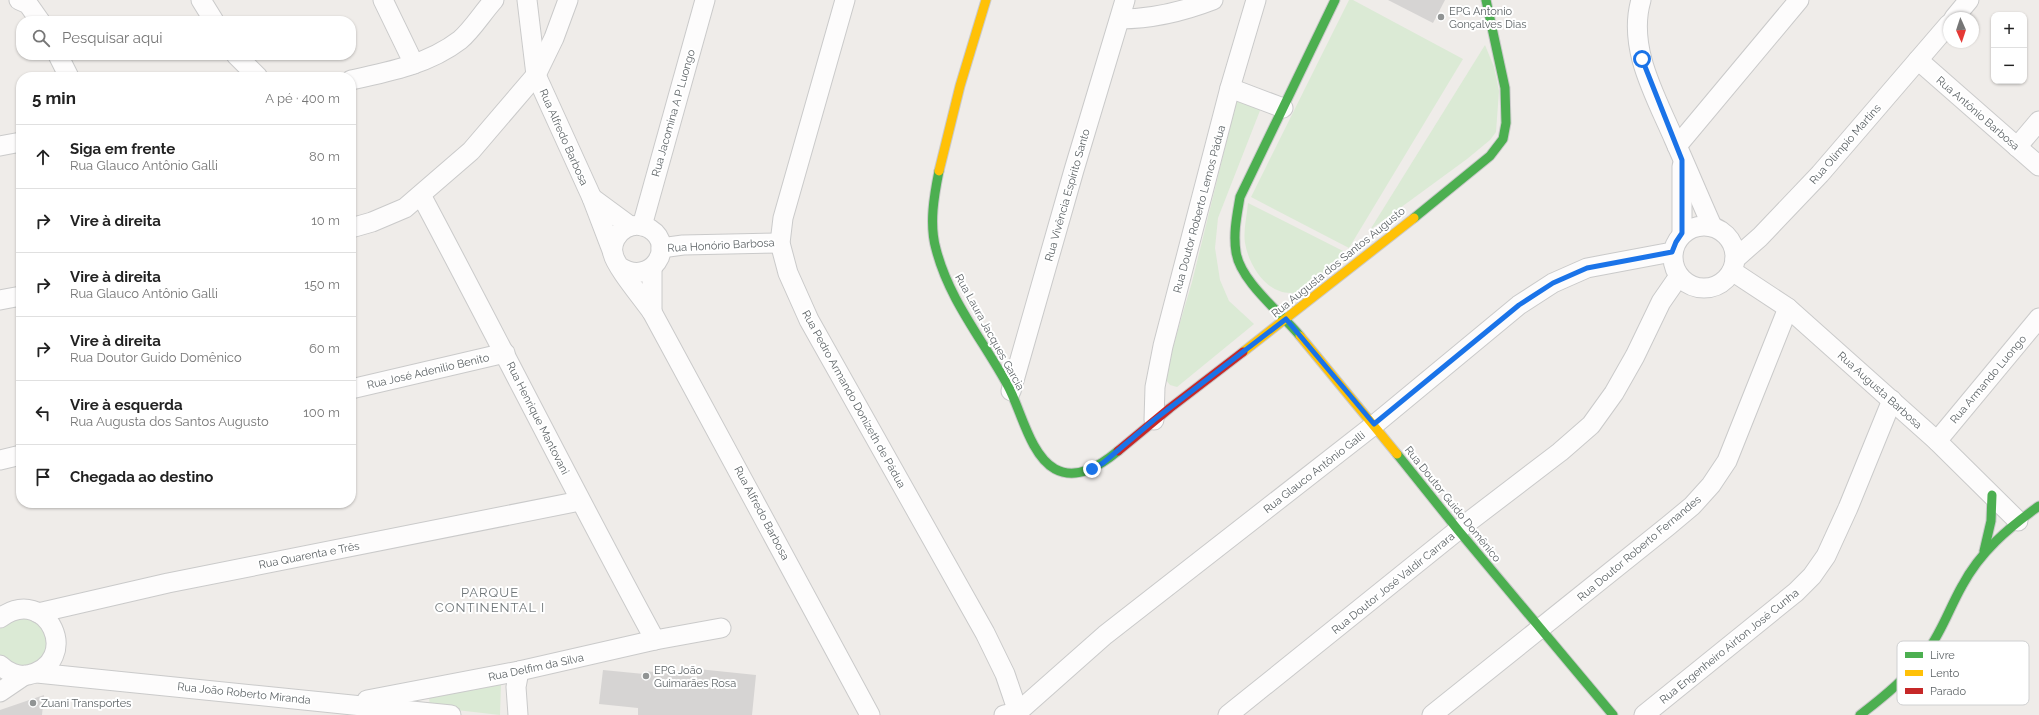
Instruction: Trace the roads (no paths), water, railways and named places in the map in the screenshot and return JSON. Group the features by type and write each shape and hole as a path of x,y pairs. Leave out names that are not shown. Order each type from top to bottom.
{"street":[{"path":"19,0 28,4 36,16"},
{"path":"201,0 211,16"},
{"path":"383,0 414,64"},
{"path":"356,79 414,64 441,53 461,39 494,0"},
{"name":"Rua Alfredo Barbosa","path":"527,0 536,75 592,198 617,260 652,312 870,715"},
{"path":"356,227 372,222 405,208 471,151 536,75 554,38 568,0"},
{"name":"Rua Jacomina A P Luongo","path":"636,226 705,0"},
{"name":"Rua Pedro Armando Donizeth de Pádua","path":"845,0 783,218 780,243 788,272 809,320 985,633 1005,674 1014,714"},
{"name":"Rua Laura Jacques Garcia","path":"986,0 955,105 939,167 933,210 933,234 938,259 948,286 1011,391 1039,454 1046,464 1055,470 1065,473"},
{"name":"Rua Vivência Espírito Santo","path":"1011,391 1074,170 1125,0"},
{"path":"1120,19 1141,19 1186,11 1213,0"},
{"name":"Rua Doutor Roberto Lemos Pádua","path":"1154,420 1155,387 1163,346 1230,88 1256,0"},
{"name":"Rua Doutor Guido Domênico","path":"1335,0 1240,197 1235,229 1236,253 1246,275 1274,308 1286,319 1374,424 1458,530 1613,715"},
{"name":"Rua Augusta dos Santos Augusto","path":"1065,473 1078,473 1097,466 1154,420 1286,319 1490,156 1503,141 1506,125 1506,105 1502,66 1486,0"},
{"path":"1641,0 1638,11 1638,37 1642,59 1650,83 1712,226"},
{"path":"1682,233 1680,153 1798,0"},
{"path":"1959,12 1970,0"},
{"name":"Rua Olímpio Martins","path":"1733,265 1820,174 1943,31"},
{"path":"60,60 66,72"},
{"path":"241,60 253,72"},
{"name":"Rua Antônio Barbosa","path":"1918,60 2039,166"},
{"path":"1230,88 1283,108"},
{"path":"2016,147 2039,121"},
{"path":"0,146 16,143"},
{"name":"Rua Henrique Mantovani","path":"421,195 505,353 580,501 655,640"},
{"name":"Rua Alfredo Barbosa","path":"592,198 636,226"},
{"path":"1702,225 1712,226 1722,231 1730,238 1734,248 1733,265 1726,279 1717,285 1707,288 1692,285 1679,276 1672,261 1672,252 1682,233 1691,228 1702,225"},
{"path":"636,226 655,233 661,248 657,263 652,268 644,272 636,273 627,271 617,260 615,240 619,234 636,226"},
{"name":"Rua Honório Barbosa","path":"661,248 683,245 780,243"},
{"name":"Rua Glauco Antônio Galli","path":"1014,714 1105,635 1374,424 1519,305 1553,283 1587,268 1672,252"},
{"name":"Rua Augusta Barbosa","path":"1733,265 1788,308 1892,400 1937,441 2018,521"},
{"name":"Rua Alfredo Barbosa","path":"652,268 652,312"},
{"name":"Rua Doutor José Valdir Carrara","path":"1228,715 1458,530 1560,452 1591,425 1614,393 1635,356 1661,302 1679,276"},
{"path":"0,300 16,297"},
{"name":"Rua Doutor Roberto Fernandes","path":"1432,715 1680,516 1711,485 1727,462 1788,308"},
{"name":"Rua Armando Luongo","path":"1937,441 2039,318"},
{"name":"Rua José Adenilio Benito","path":"356,388 505,353"},
{"name":"Rua Engenheiro Airton José Cunha","path":"1644,715 1796,592 1812,576 1826,556 1848,508 1892,400"},
{"path":"0,460 16,456"},
{"path":"1984,551 1991,522 1992,495"},
{"name":"Rua Quarenta e Três","path":"38,613 168,583 580,501"},
{"path":"1933,641 1943,625 1966,578 1984,551 2018,521 2039,506"},
{"path":"0,618 14,610 30,610 38,613 50,623 56,638 56,648 52,659 46,667 0,692"},
{"name":"Rua Delfim da Silva","path":"350,704 520,671 655,640 721,628"},
{"name":"Rua João Roberto Miranda","path":"0,665 14,674 31,674 452,715"},
{"path":"518,715 516,686 520,671"},
{"path":"1860,715 1897,684"}],"place":[{"name":"EPG Antonio Gonçalves Dias","path":"1441,17"},
{"name":"EPG João Guimarães Rosa","path":"646,676"},
{"name":"Zuani Transportes","path":"33,703"}],"district":[{"name":"PARQUE CONTINENTAL I","path":"490,600"}]}
